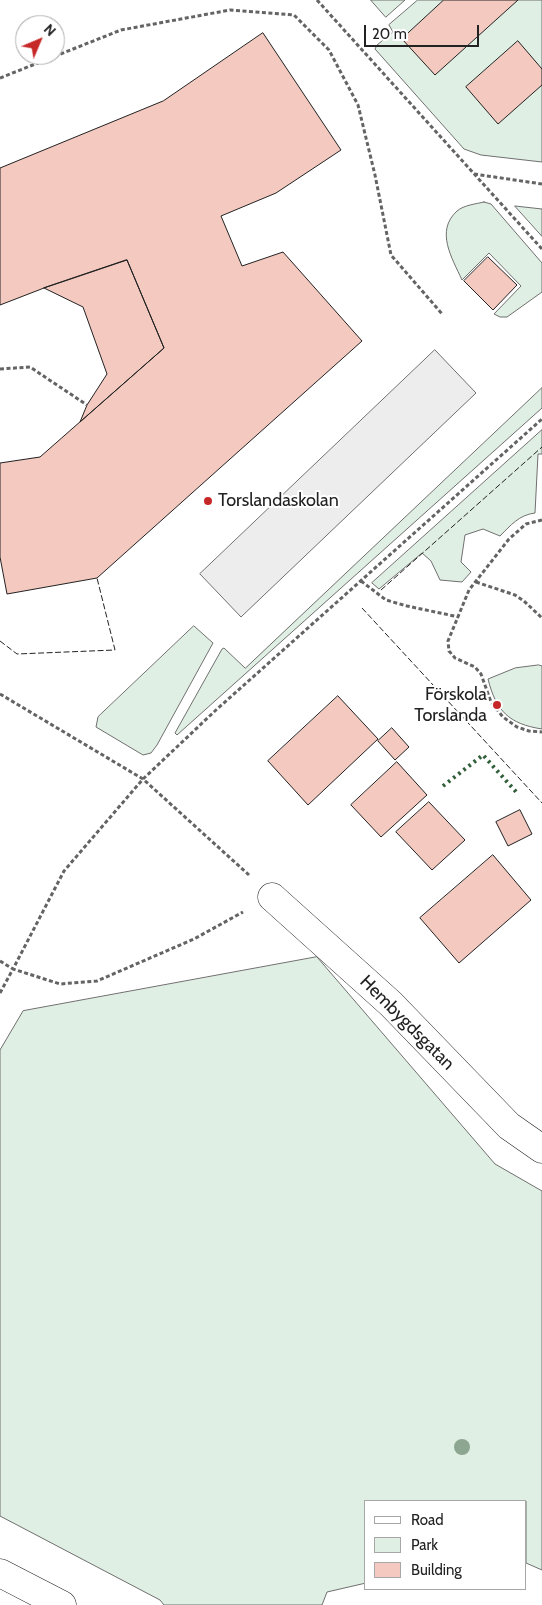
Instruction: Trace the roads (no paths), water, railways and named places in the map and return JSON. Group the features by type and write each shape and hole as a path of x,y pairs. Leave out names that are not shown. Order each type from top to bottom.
{"street":[{"name":"Hembygdsgatan","path":"272,897 391,1004 509,1126 542,1149"},
{"path":"0,1573 62,1605"}],"place":[{"name":"Torslandaskolan","path":"208,501"},
{"name":"Förskola Torslanda","path":"497,705"}]}
